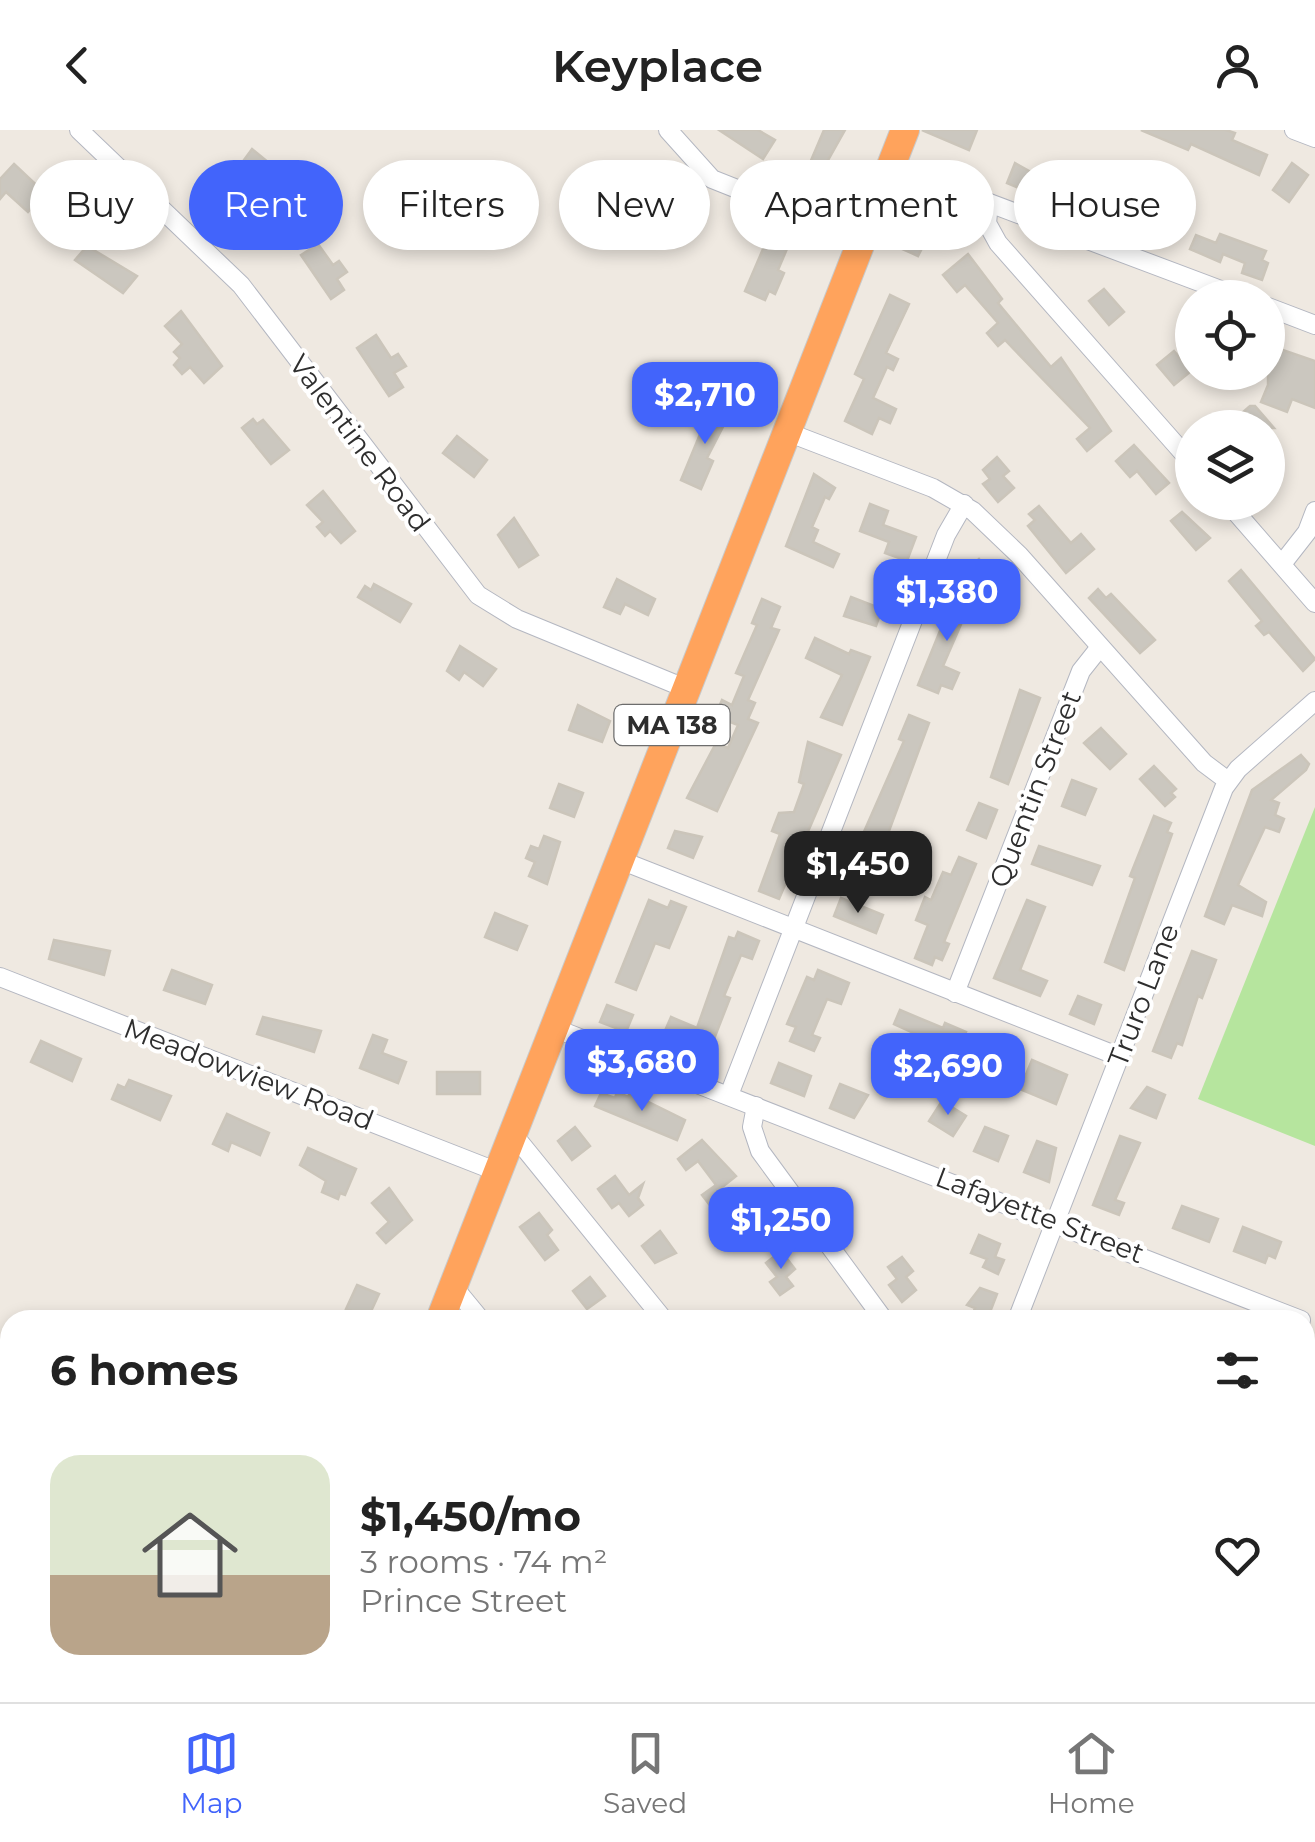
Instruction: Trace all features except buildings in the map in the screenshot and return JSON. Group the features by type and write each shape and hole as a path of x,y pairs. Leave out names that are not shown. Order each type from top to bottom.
{"highway":[{"name":"MA 138","path":"892,160 904,130"},
{"name":"MA 138","path":"444,1310 858,250"}],"street":[{"name":"Valentine Road","path":"79,130 242,285 478,595 518,619 686,689"},
{"path":"668,130 695,165 730,188"},
{"path":"1294,130 1315,138"},
{"path":"994,205 1194,280"},
{"path":"994,236 1175,444"},
{"path":"1285,314 1315,325"},
{"path":"788,432 964,504 1019,555 1204,763 1228,781"},
{"path":"729,1095 946,536 964,504"},
{"path":"1282,564 1306,532 1315,511"},
{"path":"1243,520 1315,602"},
{"name":"Quentin Street","path":"955,992 1080,671 1100,647"},
{"name":"Truro Lane","path":"1021,1310 1228,781 1315,702"},
{"path":"620,860 1120,1057"},
{"name":"Meadowview Road","path":"0,976 498,1172"},
{"name":"Lafayette Street","path":"554,1028 1276,1310"},
{"path":"756,1106 752,1127 760,1152 877,1310"},
{"path":"513,1134 656,1310"},
{"path":"453,1286 473,1310"}],"green space":[{"path":"1315,807 1315,1146 1198,1099"}]}
